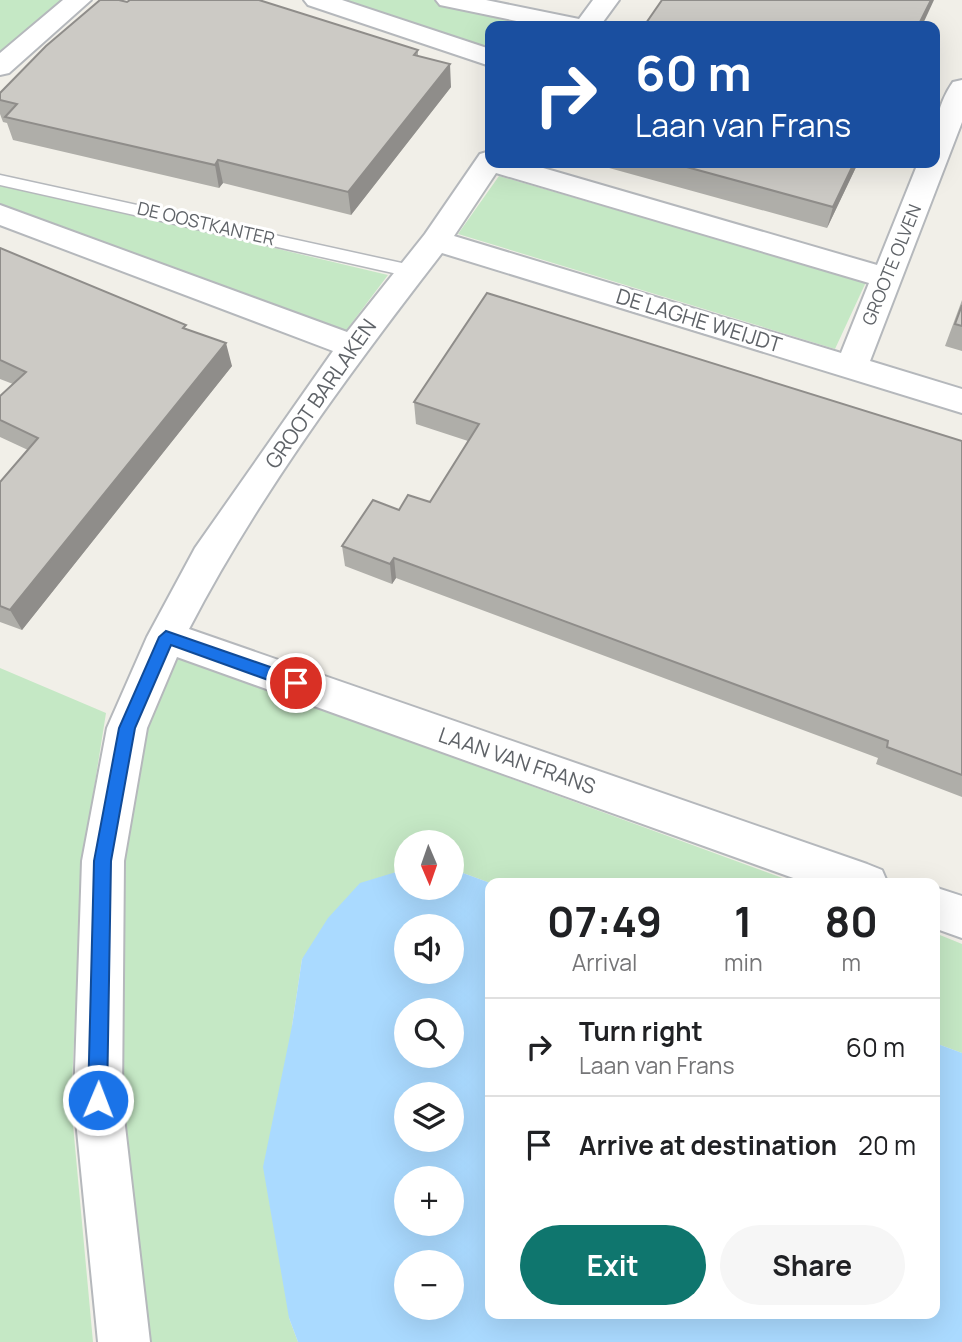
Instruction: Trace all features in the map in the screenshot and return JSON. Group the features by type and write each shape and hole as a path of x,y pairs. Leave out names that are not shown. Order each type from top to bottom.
{"street":[{"path":"0,67 78,0"},
{"path":"317,0 485,56"},
{"path":"449,0 553,21"},
{"path":"591,21 606,0"},
{"path":"940,143 962,88"},
{"name":"GROOT BARLAKEN","path":"124,1342 98,1100 103,861 127,728 166,637 208,558 353,346 436,241 485,168"},
{"path":"512,168 887,278"},
{"name":"GROOTE OLVEN","path":"851,368 930,168"},
{"path":"0,214 353,346"},
{"name":"DE LAGHE WEIJDT","path":"436,241 962,401"},
{"name":"LAAN VAN FRANS","path":"166,637 850,878"},
{"path":"940,909 962,917"}],"lane":[{"name":"DE OOSTKANTER","path":"0,180 411,271"}],"green space":[{"path":"0,0 61,0 0,53"},
{"path":"330,0 458,0 570,21 485,21 485,52"},
{"path":"499,176 866,282 835,349 458,234"},
{"path":"0,186 21,188 388,275 345,332 0,206"},
{"path":"174,655 783,878 485,878 485,881 464,873 464,830 394,830 394,873 302,959 292,1026 289,1318 298,1342 142,1342 116,1087 123,857 143,732"},
{"path":"0,668 106,713 83,858 71,1103 93,1342 0,1342"},
{"path":"940,935 962,944 962,1053 940,1045"}],"water":[{"path":"394,873 394,900 464,900 464,873 485,881 485,1319 940,1319 940,1045 962,1053 962,1342 298,1342 289,1318 263,1167 292,1026 302,959 328,918 360,883"}],"building":[{"path":"100,0 259,0 418,50 414,55 450,64 348,192 218,160 215,165 5,117 17,104 0,100 0,93 46,46"},
{"path":"662,0 931,0 920,21 647,21"},
{"path":"690,168 852,168 833,207"},
{"path":"0,248 186,325 183,328 226,343 10,610 0,606 0,482 38,438 0,420 0,396 26,372 0,360"},
{"path":"487,293 962,441 962,775 887,747 888,741 394,558 390,564 342,546 373,500 399,510 408,495 430,502 479,424 414,402"},
{"path":"962,305 962,326 955,324"}],"route":[{"path":"98,1100 103,861 127,728 166,637 296,683"}]}
